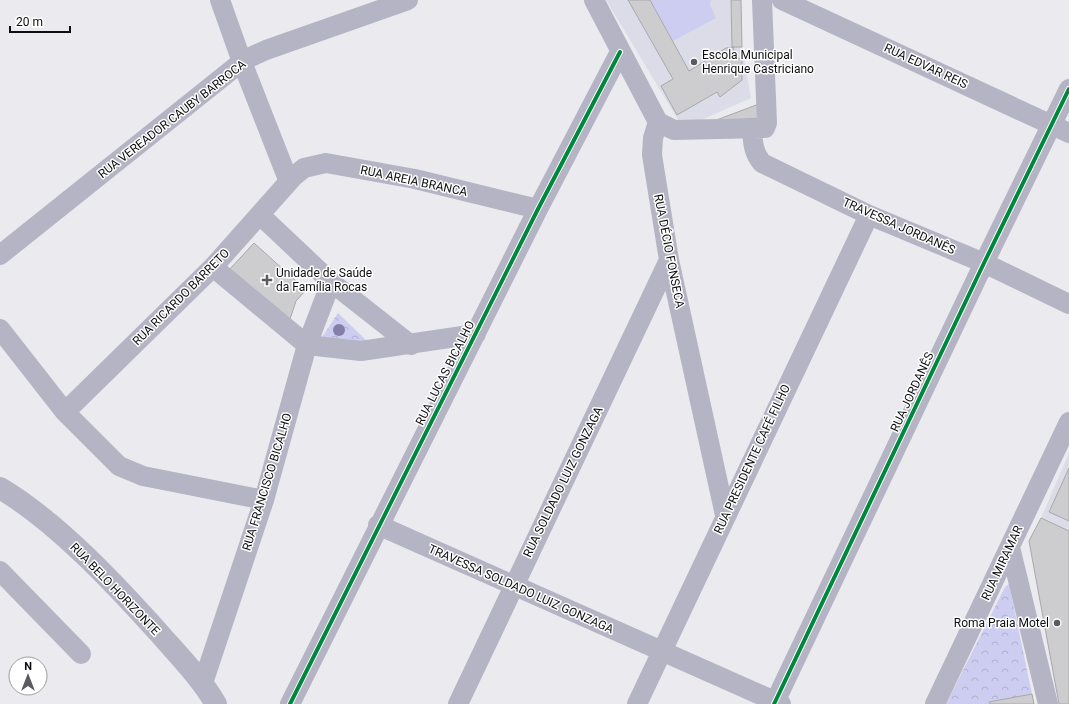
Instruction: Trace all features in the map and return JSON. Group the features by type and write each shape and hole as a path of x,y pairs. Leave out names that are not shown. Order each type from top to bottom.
{"street":[{"path":"220,0 242,62 291,179"},
{"name":"RUA VEREADOR CAUBY BARROCA","path":"0,255 242,62 266,50 408,0"},
{"path":"594,0 658,122 674,130 759,126"},
{"name":"TRAVESSA JORDANÊS","path":"762,0 759,126 753,146 756,156 762,163 869,214 984,263 1069,304"},
{"name":"RUA EDVAR REIS","path":"782,0 1061,129"},
{"name":"RUA LUCAS BICALHO","path":"290,704 378,525 538,209 620,52"},
{"name":"RUA JORDANÊS","path":"777,703 984,263 1061,129 1069,89"},
{"name":"RUA DÉCIO FONSECA","path":"658,122 653,138 652,156 669,260 725,515"},
{"name":"RUA AREIA BRANCA","path":"291,179 304,168 326,163 415,179 538,209"},
{"name":"RUA RICARDO BARRETO","path":"65,412 213,267 291,179"},
{"path":"260,214 331,282 411,345"},
{"name":"RUA PRESIDENTE CAFÉ FILHO","path":"637,704 663,652 725,515 869,214"},
{"name":"RUA SOLDADO LUIZ GONZAGA","path":"458,704 669,260"},
{"path":"213,267 306,345 361,351 411,345 476,334"},
{"name":"RUA FRANCISCO BICALHO","path":"203,683 264,500 306,345 331,282"},
{"path":"0,329 65,412 119,466 143,476 264,500"},
{"name":"RUA MIRAMAR","path":"935,704 1069,422"},
{"name":"RUA BELO HORIZONTE","path":"0,488 22,501 66,538 130,601 203,683 216,704"},
{"name":"TRAVESSA SOLDADO LUIZ GONZAGA","path":"378,525 777,703"},
{"path":"1010,547 1048,704"},
{"path":"0,571 81,654"}],"shaded area":[{"name":"Escola Municipal Henrique Castriciano","path":"606,0 741,0 742,47 751,98 683,128"},
{"path":"1069,453 1069,531 1041,518"}],"green space":[{"path":"650,0 711,0 710,5 716,18 673,41"},
{"path":"338,313 371,345 322,337"},
{"path":"1009,584 1032,694 990,702 990,704 946,704 1005,587"}],"building":[{"path":"628,0 650,0 689,71 726,48 734,47 733,57 742,59 742,80 720,97 717,92 677,115 661,86 673,79"},
{"path":"731,0 741,0 742,47 732,47"},
{"path":"759,104 759,118 711,122"},
{"name":"Unidade de Saúde da Família Rocas","path":"254,243 306,290 296,301 288,325 229,270"},
{"path":"1069,468 1069,521 1049,512"},
{"name":"Roma Praia Motel","path":"1041,518 1069,531 1069,704 1059,704 1029,541"},
{"path":"1032,694 1034,704 990,704 989,702"}],"cycle path":[{"path":"290,704 538,209 620,52"},
{"path":"774,704 984,263 1069,89"}],"place":[{"name":"Escola Municipal Henrique Castriciano","path":"694,62"},
{"name":"Unidade de Saúde da Família Rocas","path":"267,280"},
{"name":"Roma Praia Motel","path":"1057,623"}]}
